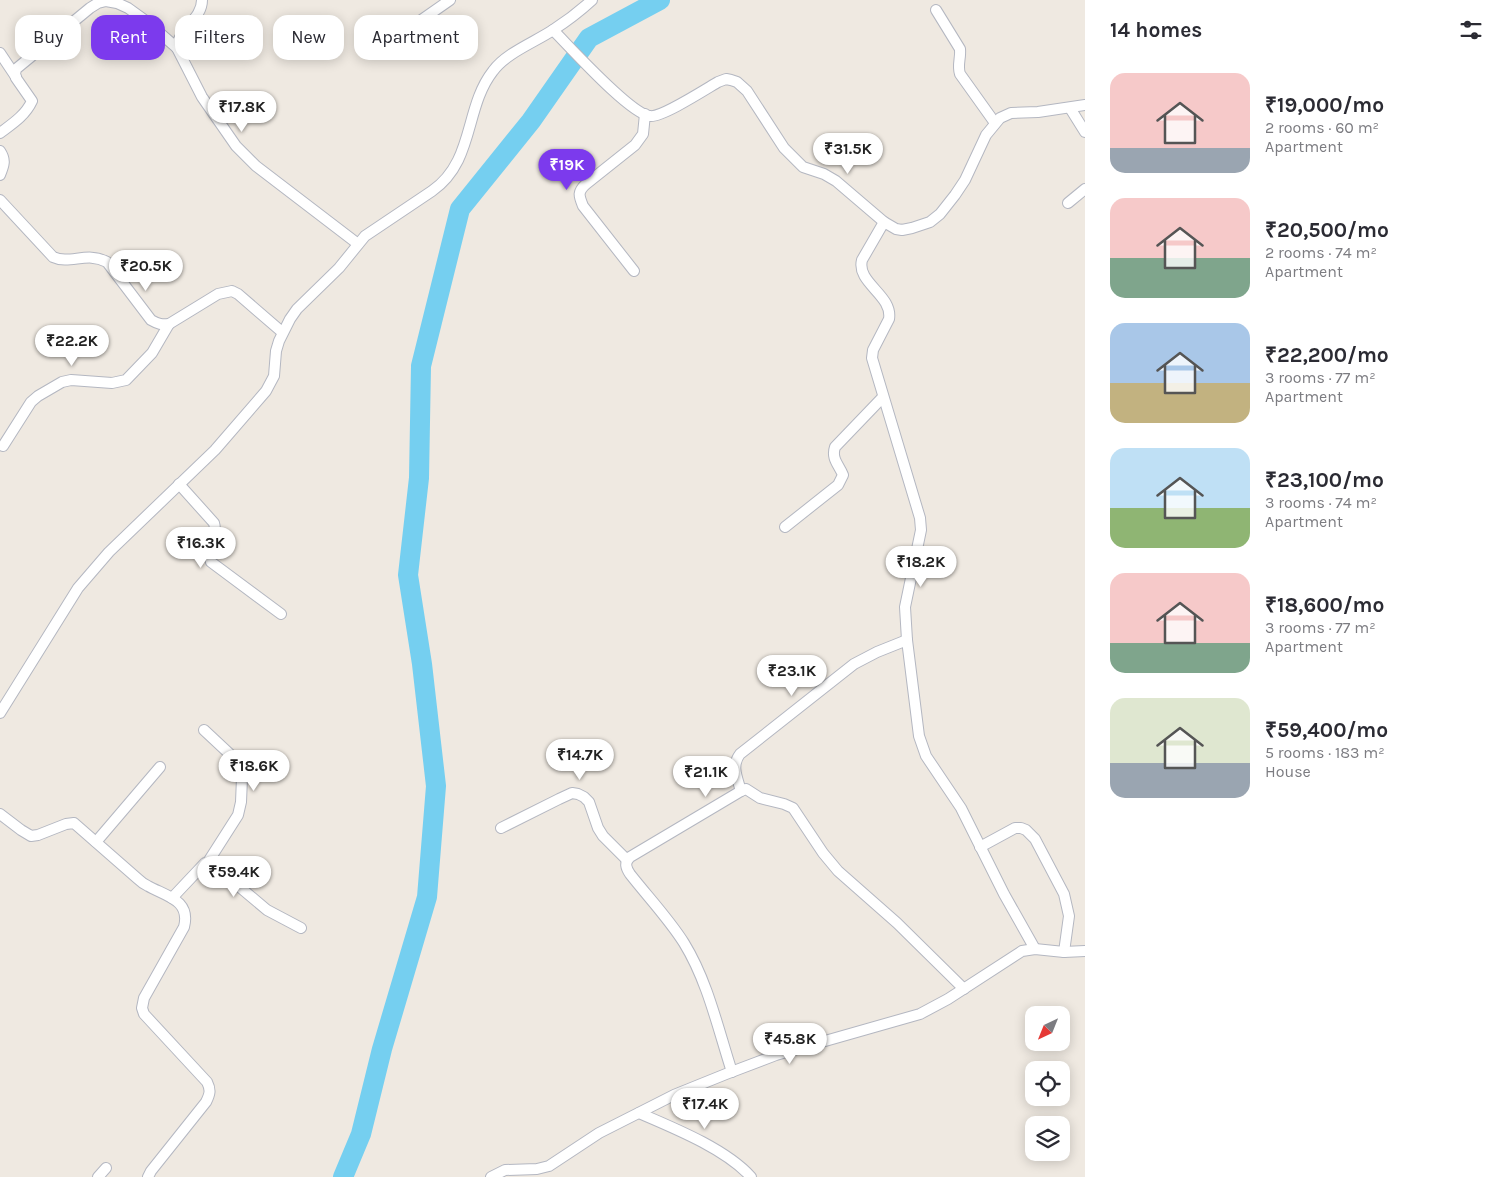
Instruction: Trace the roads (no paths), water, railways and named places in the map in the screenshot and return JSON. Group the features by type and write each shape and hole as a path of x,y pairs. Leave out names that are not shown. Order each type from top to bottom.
{"street":[{"path":"197,15 202,9 202,0"},
{"path":"428,15 450,0"},
{"path":"0,713 78,588 109,552 215,450 266,391 274,376 276,351 282,332 297,309 339,268 371,231 445,182 452,173 462,153 477,104 488,77 495,68 553,30 592,0"},
{"path":"16,78 16,69 98,1 117,3 128,8 175,46"},
{"path":"936,10 960,49 961,55 958,64 960,74 996,123"},
{"path":"553,30 634,109 650,116 662,114 718,82 726,79 737,82 748,91 776,137 795,161 803,168 824,174 836,181 884,222 896,229 902,230 930,222 940,214 965,180 986,135 1000,118 1011,113 1038,112 1085,105"},
{"path":"0,53 32,102 22,116 0,133"},
{"path":"183,60 202,97 243,153 256,166 358,244"},
{"path":"1070,108 1085,132"},
{"path":"634,271 583,206 580,192 586,184 635,145 642,134 645,114"},
{"path":"0,151 5,162 0,175"},
{"path":"1068,203 1085,189"},
{"path":"0,200 53,257 63,260 92,257 103,260 111,267 152,320 162,325 169,324 218,294 232,291 282,332"},
{"path":"884,222 861,264 864,274 885,301 890,314 873,350 872,358 920,518 921,530 906,607 907,640 919,736 926,756 957,801 1004,894 1035,949"},
{"path":"3,446 31,402 62,382 71,380 112,383 126,380 152,353 169,324"},
{"path":"785,526 838,485 843,475 834,460 835,447 884,396"},
{"path":"179,484 214,523 215,528 209,552 211,562 281,614"},
{"path":"741,790 735,772 735,764 740,754 854,664 907,640"},
{"path":"172,898 208,862 238,815 241,802 242,778 235,759 204,730"},
{"path":"96,842 160,767"},
{"path":"627,860 741,790 746,789 760,798 793,808 823,854 838,871 897,923 964,989"},
{"path":"501,828 559,798 572,793 578,794 588,802 603,836 627,860"},
{"path":"0,814 31,836 74,823 138,879 148,886 167,894 182,907 185,917 184,927 144,998 142,1008 144,1014 207,1082 210,1094 206,1102 148,1177"},
{"path":"980,846 1015,828 1026,830 1035,840 1064,894 1068,916 1064,952"},
{"path":"627,860 626,869 673,927 688,950 704,985 732,1072"},
{"path":"208,862 215,865 267,910 300,928"},
{"path":"491,1177 505,1170 537,1170 548,1166 599,1133 639,1112 674,1095 732,1072 776,1056 920,1014 937,1006 1022,951 1035,949 1064,952 1085,951"},
{"path":"639,1112 708,1146 731,1160 752,1177"},
{"path":"98,1177 106,1168"}],"waterway":[{"path":"343,1177 361,1134 382,1049 427,897 436,786 422,664 408,575 419,478 421,366 460,209 531,121 589,38 660,0"}]}
